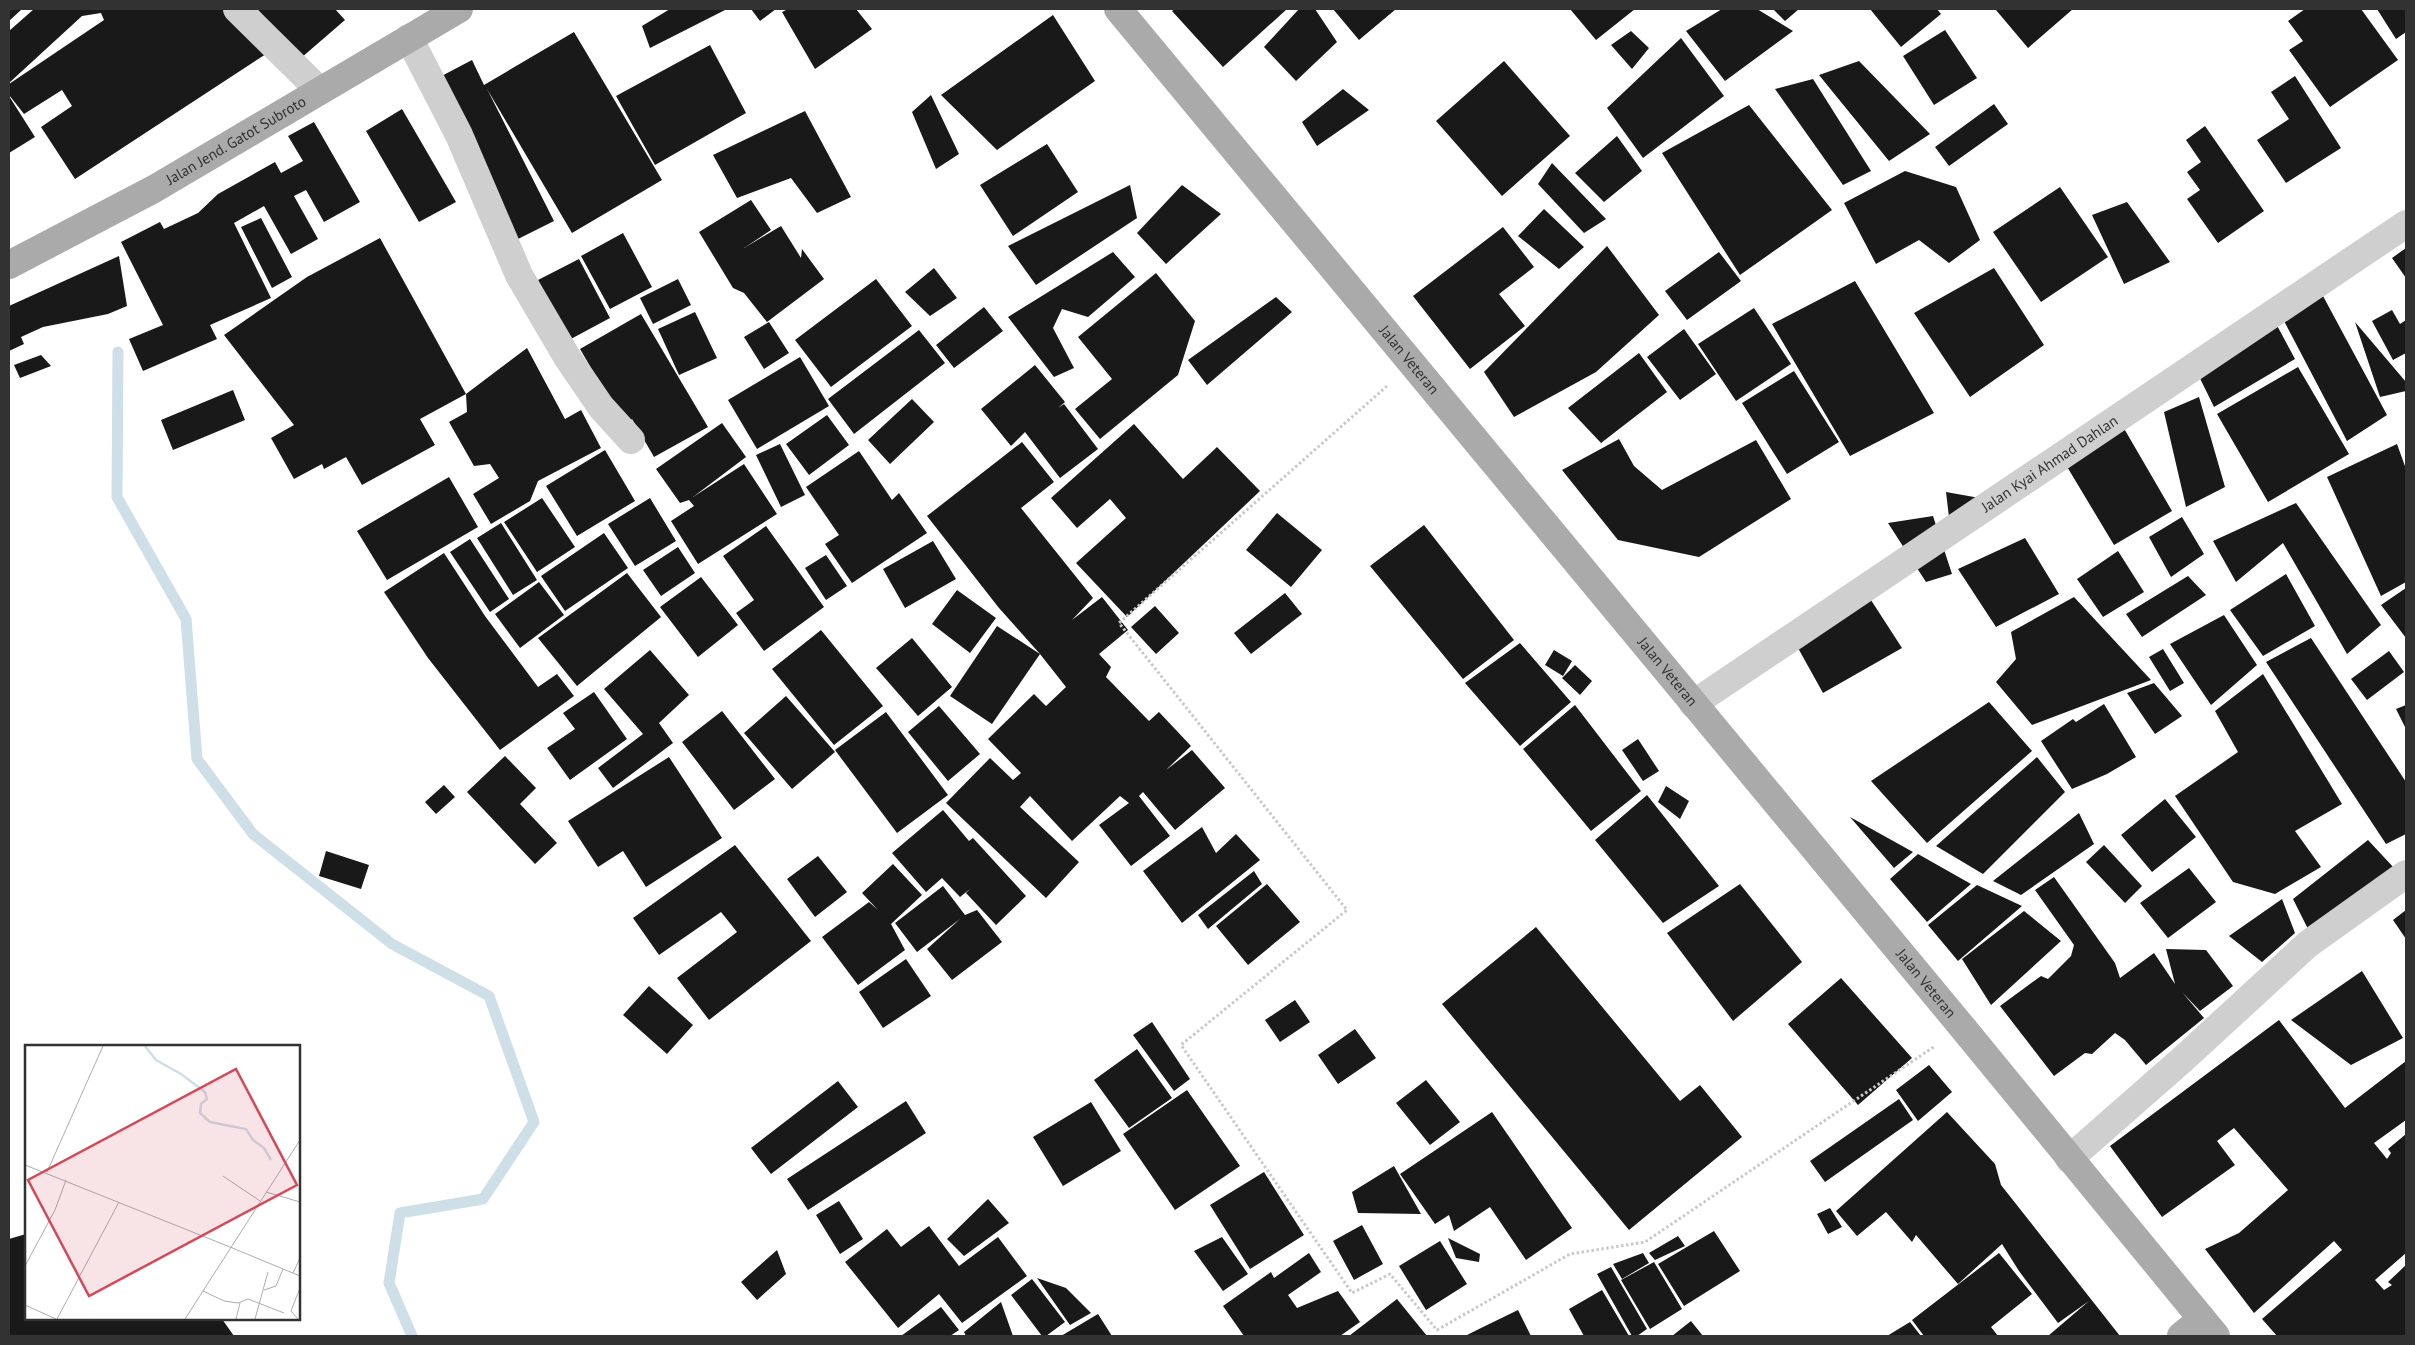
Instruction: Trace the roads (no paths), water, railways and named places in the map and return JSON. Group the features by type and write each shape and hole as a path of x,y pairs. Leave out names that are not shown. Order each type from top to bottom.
{"main road":[{"name":"Jalan Jend. Gatot Subroto","path":"9,265 154,189 459,9"},
{"name":"Jalan Veteran","path":"1118,9 1963,1028 2209,1328"},
{"path":"2181,1336 2209,1328"}],"street":[{"path":"237,9 319,90"},
{"path":"409,38 459,135 519,275 567,357 601,407 631,440"},
{"name":"Jalan Kyai Ahmad Dahlan","path":"1693,704 2406,224"},
{"path":"2069,1159 2183,1059 2308,944 2406,874"}],"waterway":[{"path":"118,352 117,497 186,619 197,759 253,834 392,944 489,996 534,1122 483,1199 400,1213 389,1283 412,1336"}]}
